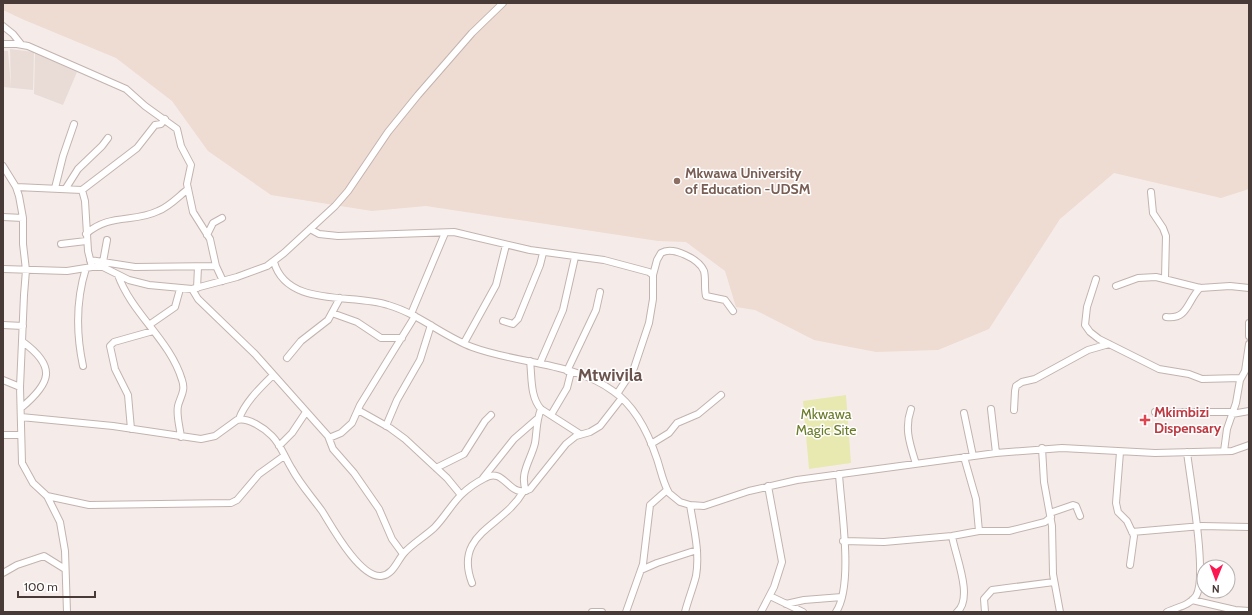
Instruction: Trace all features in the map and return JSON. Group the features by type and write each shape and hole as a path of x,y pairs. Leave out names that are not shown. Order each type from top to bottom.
{"street":[{"path":"3,269 67,271 89,267 108,268 118,275 150,285 180,289 194,288 223,281 274,262 335,206 348,191 388,132 418,95 472,33 503,3"},
{"path":"3,26 13,34 21,44"},
{"path":"3,44 21,44 47,53 126,89 145,106 177,129 181,146 190,161 191,170 188,189 193,212 212,245 216,266 223,281"},
{"path":"16,187 66,188 82,190 133,151 155,125 161,124 165,119"},
{"path":"55,188 63,156 74,124"},
{"path":"66,188 78,168 102,146 108,138"},
{"path":"3,166 16,187 23,218 23,244 26,270 20,387 20,435 22,463 33,483 47,496 62,531 67,612"},
{"path":"86,234 92,228 104,222 158,212 188,189"},
{"path":"82,190 85,200 86,241 90,260 81,288 78,328 83,366"},
{"path":"1151,192 1153,213 1163,228 1166,236 1164,278"},
{"path":"3,217 23,218"},
{"path":"207,235 213,223 222,218"},
{"path":"310,230 319,234 338,236 445,233 464,234 506,246 544,253 604,260 639,268 653,275"},
{"path":"329,438 346,429 402,338 413,315 445,233"},
{"path":"103,262 107,240"},
{"path":"61,244 86,241"},
{"path":"464,343 496,285 506,246"},
{"path":"472,583 467,566 467,558 472,545 535,483 566,444 580,434 590,432 600,426 619,396 634,368 649,323 653,299 653,275 657,260 661,253 668,250 677,252 696,261 702,267 704,274 706,296 725,300 733,311"},
{"path":"503,321 513,324 518,319 544,253"},
{"path":"540,363 563,310 575,257"},
{"path":"90,260 135,267 216,266"},
{"path":"274,262 278,274 290,285 314,295 376,302 413,315 464,343 497,355 540,363 601,383 619,396 644,429 651,444 667,490 675,500 690,505 710,505 768,486 839,474 1042,448 1155,454 1238,450 1249,445"},
{"path":"198,267 194,288 198,299 255,354 329,438 337,455 354,473 365,491 379,509 392,539 403,554"},
{"path":"118,275 130,300 167,351 183,381 183,394 178,407 181,437"},
{"path":"1116,286 1144,278 1164,278 1200,288 1230,286 1249,288"},
{"path":"1096,279 1087,307 1085,325 1090,332 1109,344 1130,353 1153,367 1165,371 1189,374 1202,379 1241,378"},
{"path":"1166,317 1177,318 1186,309 1200,288"},
{"path":"149,325 175,307 180,289"},
{"path":"551,415 566,388 569,372 596,310 600,292"},
{"path":"287,358 301,341 322,326 332,313 340,298"},
{"path":"332,313 357,322 381,338 402,338"},
{"path":"1249,324 1249,336"},
{"path":"386,426 397,400 420,360 431,325"},
{"path":"3,326 23,326"},
{"path":"131,429 128,395 115,369 110,346 114,342 153,331"},
{"path":"21,408 36,395 45,382 47,370 43,361 23,342"},
{"path":"1014,410 1016,386 1022,382 1035,379 1088,350 1109,344"},
{"path":"1224,451 1227,429 1233,413 1241,378 1247,372 1249,344"},
{"path":"530,361 533,394 537,404 541,409 580,434"},
{"path":"21,417 131,429 181,437 201,439 211,438 239,419 252,399 273,375"},
{"path":"3,380 20,387"},
{"path":"651,444 669,433 677,423 698,414 721,395"},
{"path":"911,408 907,433 916,464"},
{"path":"525,492 524,474 535,442 537,419 541,409"},
{"path":"991,409 996,453"},
{"path":"358,410 405,439 453,483 461,495"},
{"path":"1155,412 1233,413 1249,411"},
{"path":"279,446 292,433 306,412"},
{"path":"964,413 973,456"},
{"path":"436,468 464,454 485,421 491,415"},
{"path":"239,419 248,420 265,430 279,446 336,535 355,559 373,575 385,575 394,568 403,554 433,528 461,495 482,480 495,475 500,477 516,491 525,492"},
{"path":"482,480 486,472 514,438 537,419"},
{"path":"3,435 20,435"},
{"path":"1042,448 1044,482 1050,515 1054,582 1060,612"},
{"path":"1120,452 1116,508 1127,521 1132,532 1133,551 1130,565"},
{"path":"1167,612 1192,600 1199,587 1200,551 1187,452"},
{"path":"47,496 89,504 231,503 237,500 259,474 284,456"},
{"path":"964,457 976,499 979,531"},
{"path":"836,612 842,597 845,583 839,474"},
{"path":"761,612 770,596 782,562 782,552 768,486"},
{"path":"626,612 641,570 650,505 667,490"},
{"path":"685,612 696,577 697,550 690,505"},
{"path":"843,541 868,542 952,536 979,531 996,532 1016,530 1045,522 1050,515 1074,505 1076,506 1080,516"},
{"path":"1132,532 1196,526 1249,527"},
{"path":"952,536 962,576 964,593 963,606 957,612"},
{"path":"641,570 657,563 697,550"},
{"path":"3,573 18,565 44,556 65,569"},
{"path":"985,612 984,599 992,590 1054,582"},
{"path":"770,596 803,612"},
{"path":"786,604 804,600 842,597"},
{"path":"1192,600 1235,610 1249,611"},
{"path":"592,612 602,612"}],"shaded area":[{"name":"Mkwawa University of Education -UDSM","path":"3,3 1249,3 1249,189 1221,198 1114,173 1060,219 989,329 938,350 876,352 814,340 755,310 736,307 725,271 686,242 658,241 426,206 372,211 271,195 208,151 172,101 116,58 3,10"},
{"path":"10,49 34,52 33,90 3,87 3,51 8,51 11,87"},
{"path":"35,53 77,72 63,105 34,94"}],"green space":[{"name":"Mkwawa Magic Site","path":"846,395 851,463 809,469 803,401"}],"place":[{"name":"Mkwawa University of Education -UDSM","path":"677,181"},
{"name":"Mkimbizi Dispensary","path":"1145,420"}],"district":[{"name":"Mtwivila","path":"610,375"}]}
